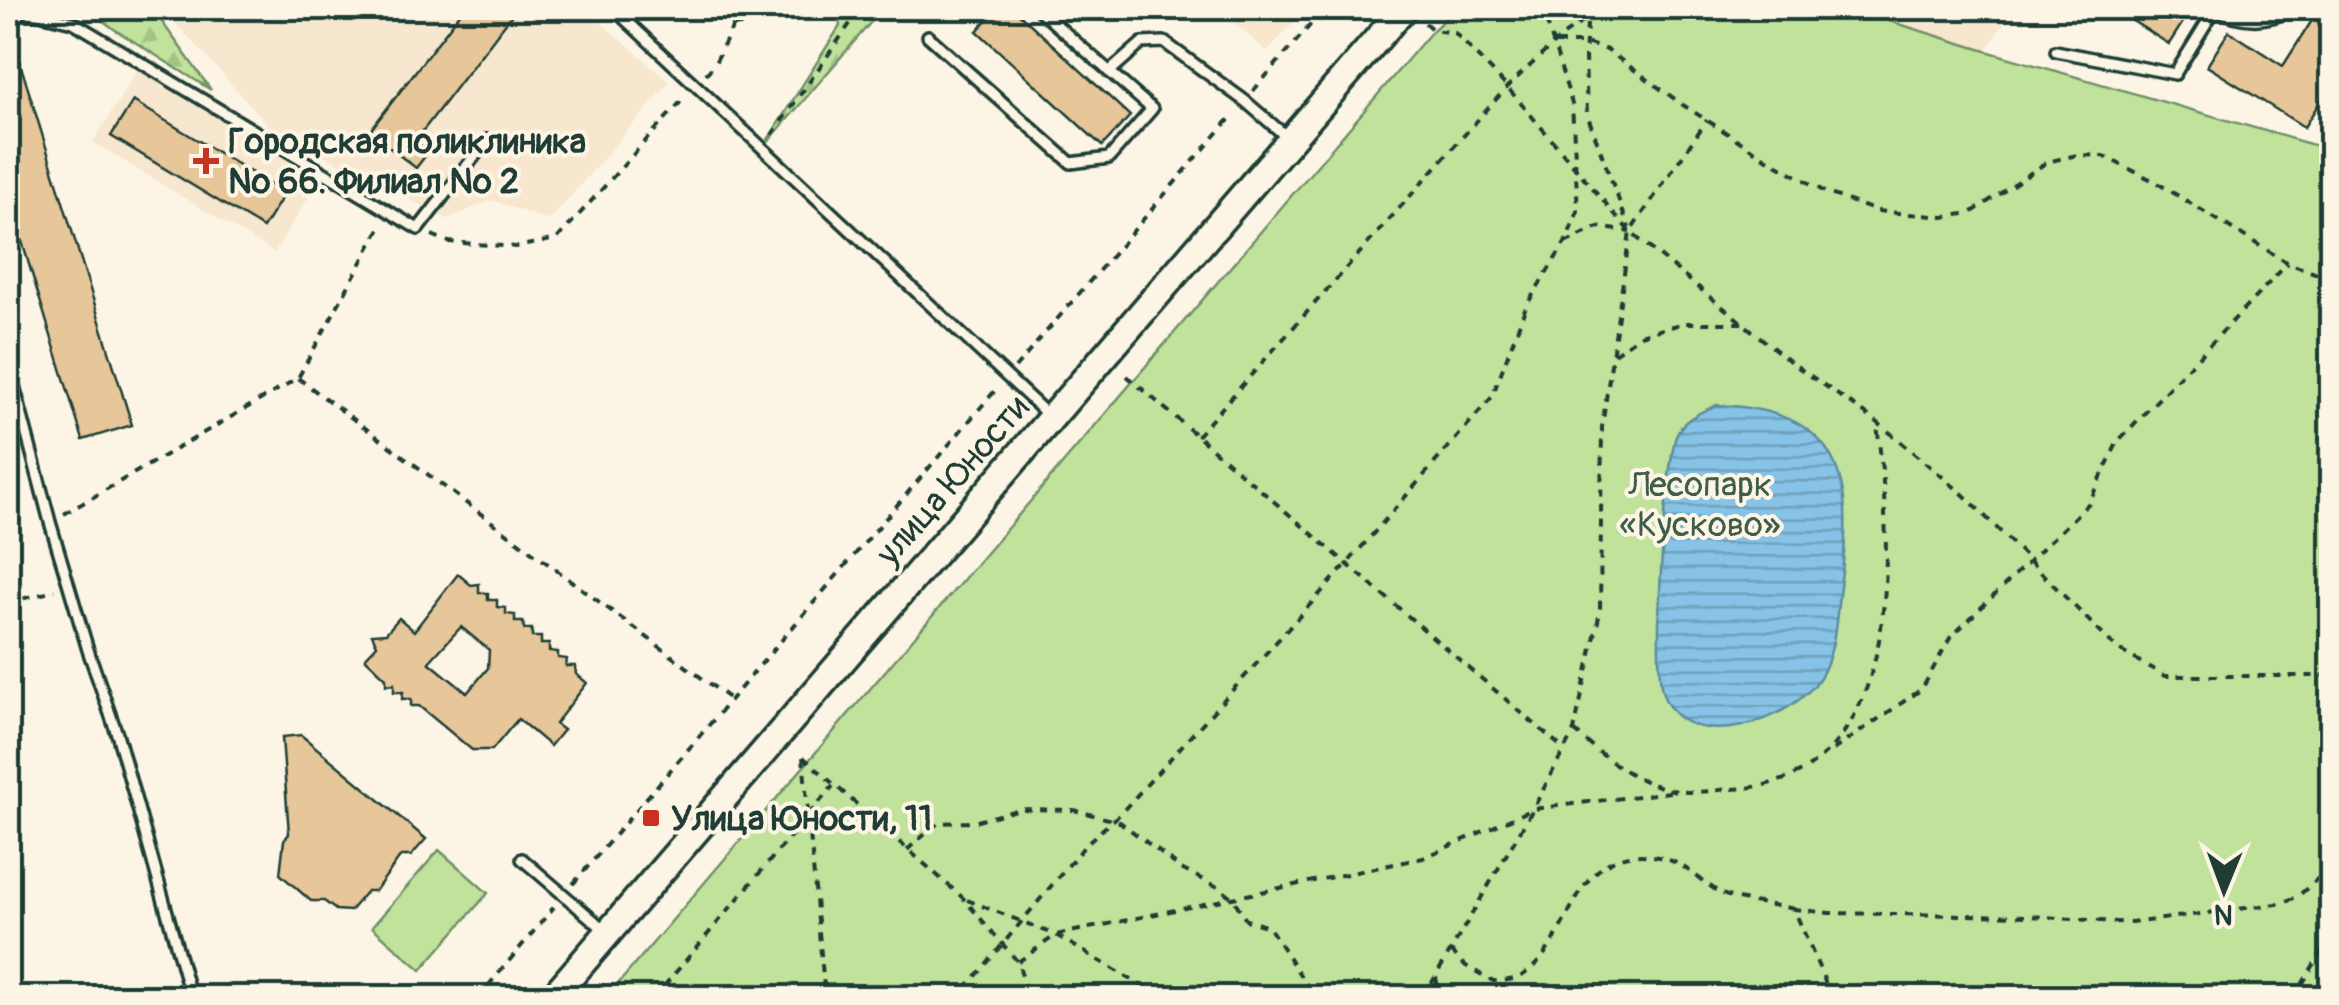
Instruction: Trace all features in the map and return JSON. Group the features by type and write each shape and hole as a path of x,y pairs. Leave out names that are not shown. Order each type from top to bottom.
{"main road":[{"name":"улица Юности","path":"552,998 1290,140 1415,16"}],"lane":[{"path":"612,8 1051,418"},
{"path":"928,36 1071,163 1109,158 1152,109 1037,8"},
{"path":"2056,51 2175,74 2215,8 2242,20 2271,20 2298,8"},
{"path":"8,10 72,22 418,229 487,140"},
{"path":"1109,72 1142,43 1164,42 1245,101 1290,140"},
{"path":"8,364 50,522 118,737 191,998"},
{"path":"522,860 608,933"}],"path":[{"path":"418,229 448,242 516,247 557,238 714,64 742,8"},
{"path":"734,26 750,24 752,8"},
{"path":"762,149 861,8"},
{"path":"478,998 1325,8"},
{"path":"952,998 972,981 1087,843 1113,820 1346,565 1492,397 1526,306 1565,242 1578,211 1572,104 1547,23 1549,8"},
{"path":"1588,8 1587,114 1630,232"},
{"path":"1415,16 1432,30 1455,33 1507,86 1630,232 1792,364 1876,421 1964,496 2117,648 2164,676 2332,676"},
{"path":"1197,436 1507,86 1588,17"},
{"path":"1554,43 1586,43 1607,50 1707,120 1825,192 1877,210 1944,218 1972,212 2047,162 2077,154 2102,156 2154,181 2288,263 2315,273 2332,273"},
{"path":"1424,998 1574,731 1600,612 1602,427 1630,232 1707,120"},
{"path":"50,522 298,378 389,212"},
{"path":"1565,242 1598,227 1630,232"},
{"path":"1018,962 1056,936 1424,858 1533,809 1678,791 1762,788 1808,768 1922,689 1950,638 2028,558 2089,503 2118,442 2288,263"},
{"path":"1612,356 1640,335 1684,323 1746,324"},
{"path":"1127,376 1565,750"},
{"path":"298,378 730,699"},
{"path":"1832,750 1862,707 1878,650 1886,503 1876,421"},
{"path":"8,602 69,587"},
{"path":"1574,731 1616,768 1678,791"},
{"path":"825,998 803,757 962,898 1018,962 1028,998"},
{"path":"654,998 833,786"},
{"path":"907,850 938,822 974,822 1020,809 1074,810 1120,822 1183,870 1233,898 1246,920 1269,928 1314,998"},
{"path":"1451,951 1466,966 1494,981 1522,976 1552,942 1586,882 1620,859 1661,857 1722,894 1794,909 2144,922 2278,904 2298,897 2332,866"},
{"path":"962,898 1056,936 1162,998"},
{"path":"1794,909 1832,998"},
{"path":"2294,998 2332,934"},
{"path":"1436,977 1440,998"}],"shaded area":[{"path":"162,8 584,8 670,82 549,221 492,200 448,219 271,128"},
{"path":"1217,8 1306,8 1267,52"},
{"path":"1847,8 2014,8 1986,51"},
{"name":"Городская поликлиника № 66. Филиал № 2","path":"138,69 319,180 274,253 93,142"}],"green space":[{"path":"86,8 152,8 211,90 114,29"},
{"path":"836,8 883,8 762,149 840,26"},
{"name":"Лесопарк «Кусково»","path":"1456,8 1847,8 2331,150 2331,997 606,998 1433,30"},
{"path":"439,850 488,893 421,970 372,927"}],"water":[{"path":"1717,405 1759,410 1791,420 1815,436 1831,457 1841,483 1845,513 1835,633 1821,676 1789,707 1766,719 1716,729 1694,725 1675,714 1663,694 1659,608 1664,524 1676,436 1687,421"}],"building":[{"path":"464,8 517,8 415,141 429,151 416,168 369,132"},
{"path":"998,8 1013,8 1130,116 1102,146 977,31"},
{"path":"2112,8 2192,8 2169,44"},
{"path":"2318,11 2332,20 2332,83 2304,127 2207,66 2229,31 2283,66"},
{"path":"12,37 132,425 83,440 8,196 8,38"},
{"path":"133,101 285,193 263,228 111,136"},
{"path":"458,574 471,585 479,584 479,593 488,593 488,600 497,600 497,607 515,615 515,622 523,622 524,629 532,629 532,637 541,637 541,644 549,644 549,651 567,659 566,666 575,666 576,674 587,683 555,724 563,730 550,746 518,719 492,750 472,750 419,706 411,706 411,699 402,699 403,692 394,692 394,684 386,685 386,678 365,658 377,645 372,634 386,633 399,618 414,631","holes":["461,627 489,650 488,668 467,693 429,662"]},
{"path":"301,735 426,839 411,856 401,856 375,891 367,891 350,911 336,910 324,901 311,901 280,874 284,840 289,834 282,737"}],"place":[{"name":"Городская поликлиника № 66. Филиал № 2","path":"206,161"},
{"name":"Улица Юности, 11","path":"651,818"}]}
